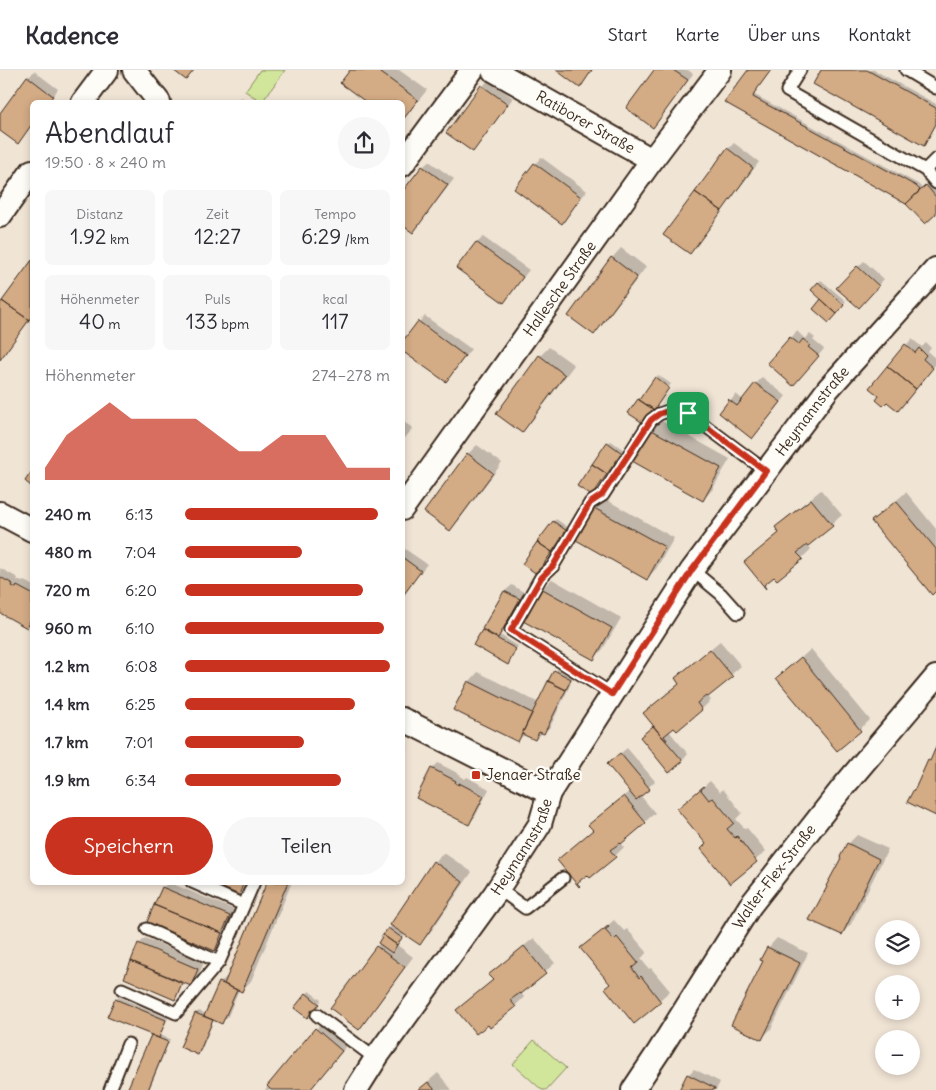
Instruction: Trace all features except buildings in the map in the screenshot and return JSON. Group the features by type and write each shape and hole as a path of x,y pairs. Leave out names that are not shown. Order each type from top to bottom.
{"street":[{"path":"84,100 107,70"},
{"path":"134,70 156,100"},
{"path":"405,161 472,70"},
{"name":"Ratiborer Straße","path":"493,70 652,160"},
{"name":"Hallesche Straße","path":"405,505 652,160 720,70"},
{"path":"0,216 30,174"},
{"name":"Heymannstraße","path":"356,1090 376,1059 499,889 540,824 550,793 692,570 828,389 936,268"},
{"path":"0,513 30,529"},
{"name":"Walter-Flex-Straße","path":"633,1090 750,906 844,786 936,677"},
{"path":"405,720 550,793"}],"lane":[{"path":"800,70 787,91 925,170 936,183"},
{"path":"906,70 936,88"},
{"path":"925,170 936,159"},
{"path":"612,694 511,630 541,578 553,566 590,503 602,495 651,420 659,414 670,410 688,413 766,471"},
{"path":"692,570 721,594 738,613"},
{"path":"499,889 525,908 563,878"},
{"path":"199,885 244,905"},
{"path":"122,989 176,1013 219,962 253,885"},
{"path":"147,929 219,962"},
{"path":"317,1015 376,1059"},
{"path":"110,1090 128,1044"}],"green space":[{"path":"260,70 285,70 263,100 259,100 245,91"},
{"path":"534,1040 566,1068 546,1090 542,1090 513,1064"}],"place":[{"name":"Jenaer Straße","path":"476,775"}],"route":[{"path":"670,410 680,410 688,413 766,471 692,570 612,694 511,630 541,578 553,566 590,503 602,495 651,420 659,414 670,410"}]}
